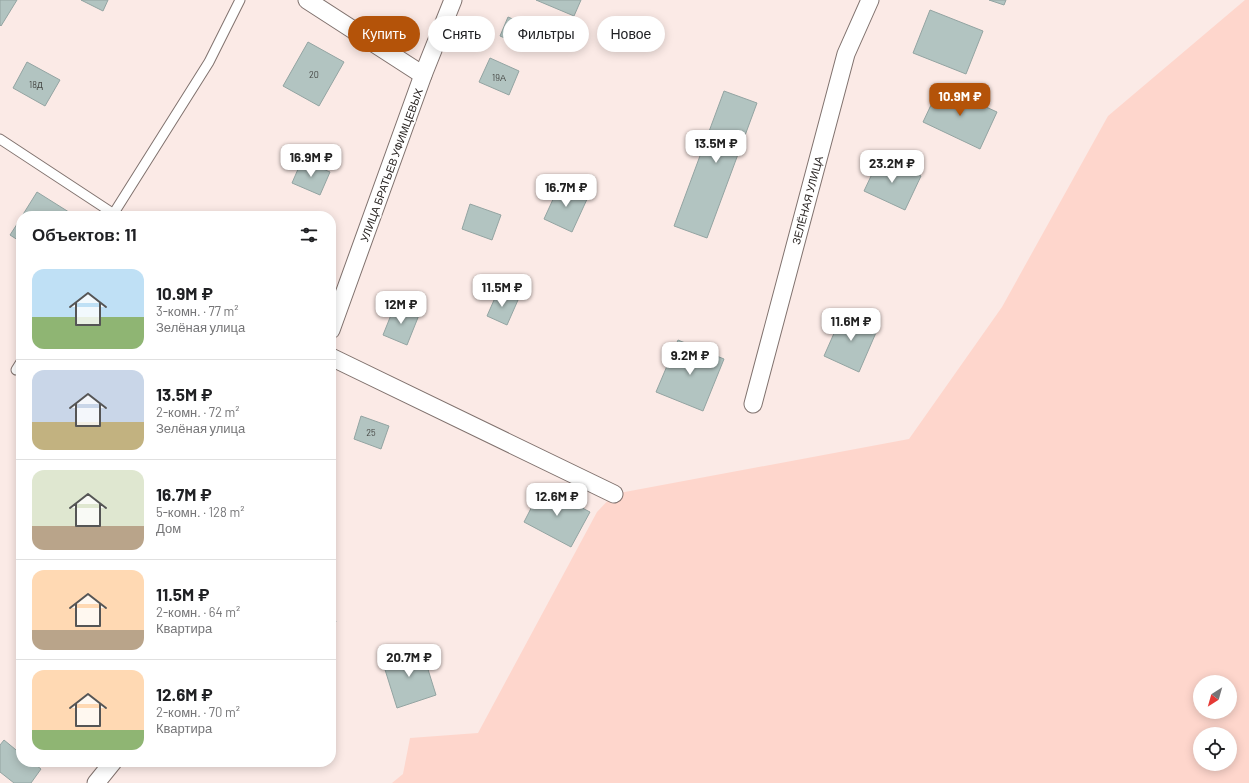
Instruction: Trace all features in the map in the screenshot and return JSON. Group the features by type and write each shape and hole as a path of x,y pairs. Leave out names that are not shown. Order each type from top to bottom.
{"street":[{"path":"307,0 423,75"},
{"name":"УЛИЦА БРАТЬЕВ УФИМЦЕВЫХ","path":"336,316 423,75 453,0"},
{"name":"ЗЕЛЁНАЯ УЛИЦА","path":"753,404 846,54 870,0"},
{"path":"336,359 614,494"},
{"path":"96,783 109,767"}],"lane":[{"path":"116,211 209,62 240,0"},
{"path":"0,139 107,211"}],"shaded area":[{"path":"1245,0 1249,0 1249,783 392,783 403,774 410,738 478,733 597,512 614,494 909,439 1002,307 1108,116"}],"building":[{"path":"0,0 17,0 1,26 0,25"},
{"path":"81,0 108,0 103,11"},
{"path":"536,0 581,0 574,16"},
{"path":"989,0 1006,0 1004,5"},
{"path":"930,10 983,31 966,74 913,53"},
{"path":"503,29 503,37 500,36"},
{"path":"308,42 344,62 319,106 283,86"},
{"path":"490,58 519,71 509,95 479,82"},
{"path":"27,62 60,80 45,106 13,88"},
{"path":"940,86 997,112 980,149 923,122"},
{"path":"724,91 757,103 707,238 674,226"},
{"path":"880,157 921,176 905,210 864,191"},
{"path":"302,160 330,172 320,195 292,183"},
{"path":"560,184 588,197 572,232 544,219"},
{"path":"37,192 67,211 25,211"},
{"path":"470,204 501,215 492,240 462,229"},
{"path":"16,226 16,239 10,235"},
{"path":"498,291 518,300 507,325 487,316"},
{"path":"395,305 419,315 407,345 383,335"},
{"path":"843,313 878,328 859,372 824,356"},
{"path":"678,340 724,359 703,411 656,392"},
{"path":"361,416 389,426 381,449 354,439"},
{"path":"542,487 590,512 571,547 524,522"},
{"path":"421,647 436,695 397,708 382,660"},
{"path":"4,740 16,750 16,767 38,767 41,769 31,783 14,783 0,772 0,745"}]}
